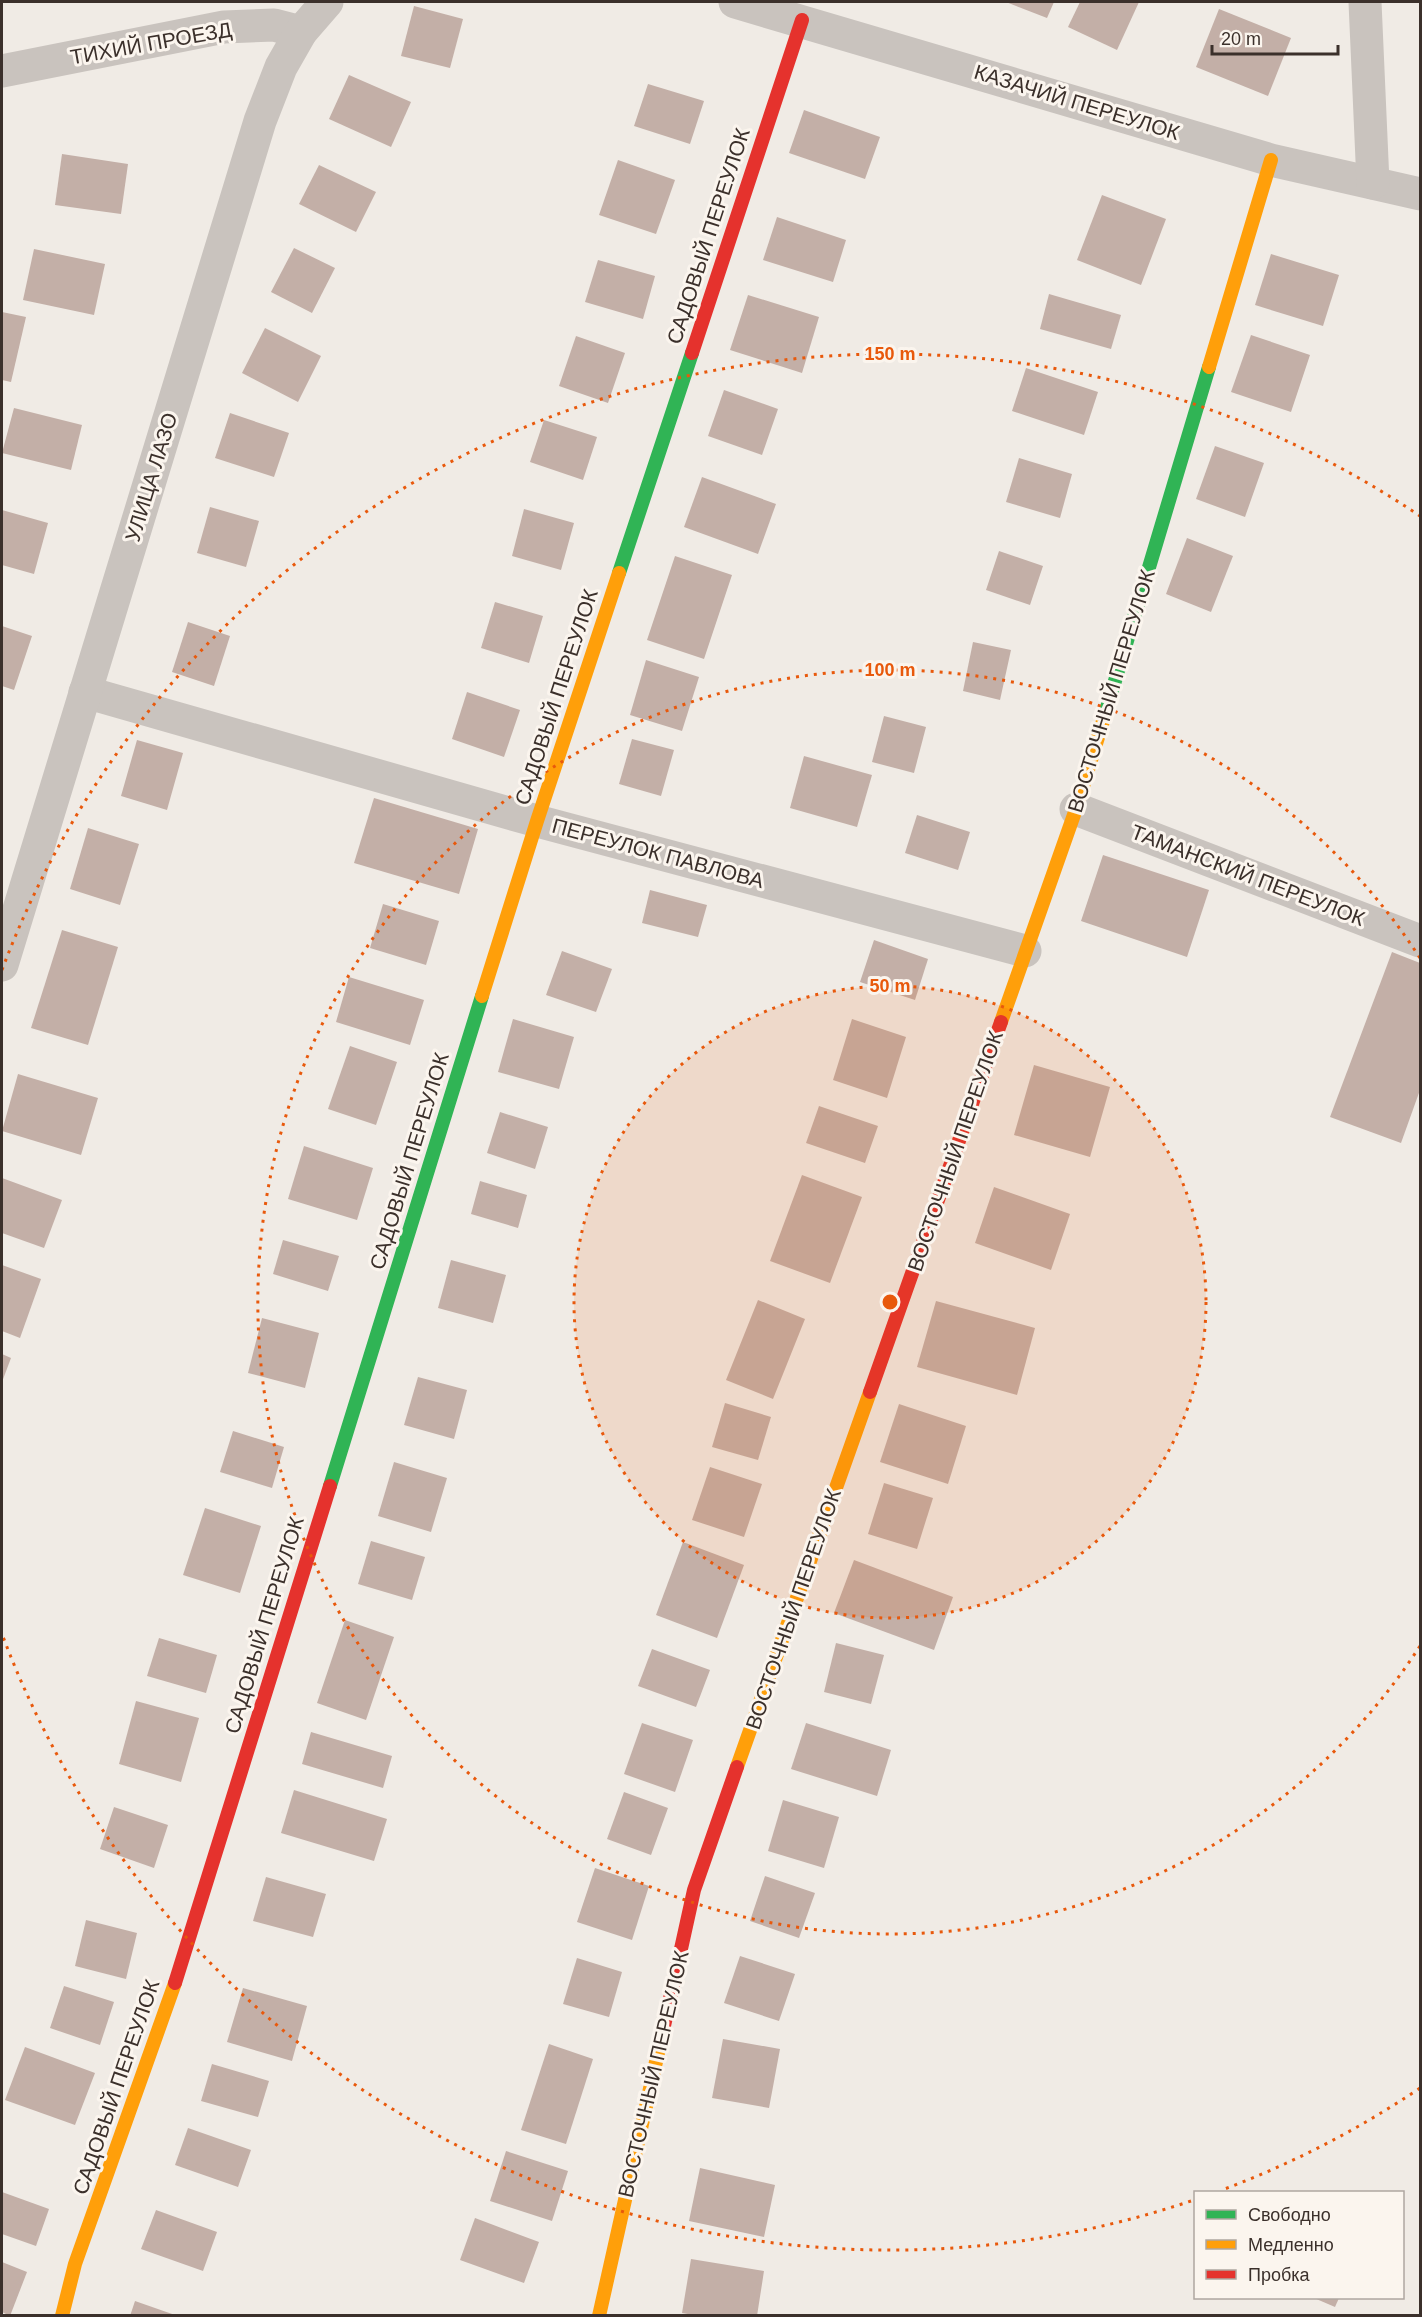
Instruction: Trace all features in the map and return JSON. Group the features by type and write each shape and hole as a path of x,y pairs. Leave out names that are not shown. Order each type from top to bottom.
{"street":[{"name":"УЛИЦА ЛАЗО","path":"2,965 260,121 281,67 301,32 327,2"},
{"name":"КАЗАЧИЙ ПЕРЕУЛОК","path":"735,2 1271,160 1420,194"},
{"path":"1365,2 1373,183"},
{"name":"САДОВЫЙ ПЕРЕУЛОК","path":"63,2316 75,2264 165,2015 537,821 802,20"},
{"name":"ТИХИЙ ПРОЕЗД","path":"2,71 224,27 274,26 301,32"},
{"name":"ВОСТОЧНЫЙ ПЕРЕУЛОК","path":"599,2316 694,1890 1076,809 1271,160"},
{"name":"ПЕРЕУЛОК ПАВЛОВА","path":"85,692 537,821 1025,951"},
{"name":"ТАМАНСКИЙ ПЕРЕУЛОК","path":"1076,809 1420,941"}],"building":[{"path":"1006,2 1054,2 1047,18"},
{"path":"1080,2 1139,2 1117,50 1068,27"},
{"path":"414,6 463,19 450,68 401,56"},
{"path":"1219,9 1291,38 1268,96 1196,67"},
{"path":"349,75 411,102 391,147 329,119"},
{"path":"648,84 704,101 690,144 634,126"},
{"path":"804,110 880,137 865,179 789,153"},
{"path":"62,154 128,164 121,214 55,205"},
{"path":"618,160 675,180 656,234 599,215"},
{"path":"319,165 376,192 356,232 299,204"},
{"path":"1102,195 1166,219 1141,285 1077,260"},
{"path":"777,217 846,240 833,282 763,260"},
{"path":"294,248 335,268 312,313 271,292"},
{"path":"34,249 105,264 94,315 23,300"},
{"path":"1271,254 1339,275 1323,326 1255,305"},
{"path":"598,260 655,276 643,319 585,302"},
{"path":"1049,294 1121,315 1111,349 1040,329"},
{"path":"748,295 819,317 802,373 730,350"},
{"path":"2,312 26,317 11,382 2,380"},
{"path":"265,328 321,356 298,402 242,373"},
{"path":"1251,335 1310,355 1291,412 1231,392"},
{"path":"576,336 625,353 608,403 559,386"},
{"path":"1026,368 1098,392 1084,435 1012,411"},
{"path":"724,390 778,409 762,455 708,436"},
{"path":"14,408 82,425 71,470 2,453"},
{"path":"230,413 289,433 274,477 215,458"},
{"path":"544,420 597,437 583,480 530,462"},
{"path":"1215,446 1264,463 1245,517 1196,499"},
{"path":"1019,458 1072,474 1060,518 1006,502"},
{"path":"702,477 776,504 758,554 684,527"},
{"path":"210,507 259,521 246,567 197,553"},
{"path":"524,509 574,523 561,570 512,556"},
{"path":"2,510 48,523 34,574 2,565"},
{"path":"1187,538 1233,556 1211,612 1166,594"},
{"path":"999,551 1043,566 1030,605 986,590"},
{"path":"675,556 732,575 704,659 647,640"},
{"path":"495,602 543,616 529,663 481,648"},
{"path":"188,622 230,636 214,686 172,672"},
{"path":"2,626 32,636 14,690 2,686"},
{"path":"973,642 1011,650 1000,700 963,691"},
{"path":"646,660 699,677 682,731 630,715"},
{"path":"467,692 520,710 504,757 452,739"},
{"path":"884,716 926,727 914,773 872,762"},
{"path":"632,739 674,750 661,796 619,784"},
{"path":"137,740 183,753 167,810 121,796"},
{"path":"804,756 872,775 857,827 790,808"},
{"path":"374,798 478,829 459,894 354,863"},
{"path":"917,815 970,832 958,870 905,853"},
{"path":"88,828 139,844 120,905 70,889"},
{"path":"1103,855 1209,890 1187,957 1081,921"},
{"path":"650,890 707,905 698,937 642,923"},
{"path":"383,904 439,921 426,965 370,948"},
{"path":"62,930 118,947 88,1045 31,1028"},
{"path":"874,940 928,959 915,1000 860,982"},
{"path":"562,951 612,969 596,1012 546,995"},
{"path":"1392,952 1420,963 1420,1090 1401,1143 1330,1117"},
{"path":"349,977 424,1000 410,1045 336,1022"},
{"path":"513,1019 574,1037 559,1089 498,1072"},
{"path":"852,1019 906,1037 887,1098 833,1080"},
{"path":"350,1046 397,1062 376,1125 328,1109"},
{"path":"1034,1065 1110,1087 1090,1157 1014,1135"},
{"path":"18,1074 98,1098 81,1155 2,1131"},
{"path":"819,1106 878,1126 865,1163 806,1143"},
{"path":"500,1112 548,1127 535,1169 487,1153"},
{"path":"304,1146 373,1168 357,1220 288,1199"},
{"path":"802,1175 862,1197 830,1283 770,1261"},
{"path":"2,1178 62,1200 44,1248 2,1233"},
{"path":"480,1181 527,1195 518,1228 471,1214"},
{"path":"994,1187 1070,1214 1051,1270 975,1243"},
{"path":"283,1240 339,1256 328,1291 273,1274"},
{"path":"451,1260 506,1275 493,1323 438,1308"},
{"path":"2,1265 41,1279 20,1338 2,1331"},
{"path":"758,1300 805,1319 773,1399 726,1380"},
{"path":"936,1301 1035,1328 1017,1395 917,1367"},
{"path":"262,1318 319,1333 305,1388 248,1373"},
{"path":"2,1354 11,1358 2,1382"},
{"path":"418,1377 467,1390 454,1439 404,1425"},
{"path":"725,1403 771,1417 758,1460 712,1447"},
{"path":"899,1404 966,1426 948,1484 880,1462"},
{"path":"233,1431 284,1447 272,1488 220,1472"},
{"path":"394,1462 447,1478 431,1532 378,1516"},
{"path":"710,1467 762,1484 744,1537 692,1520"},
{"path":"884,1483 933,1498 917,1549 868,1534"},
{"path":"205,1508 261,1526 240,1593 183,1575"},
{"path":"371,1541 425,1557 412,1600 358,1584"},
{"path":"683,1542 744,1565 717,1638 656,1615"},
{"path":"854,1560 953,1597 934,1650 834,1613"},
{"path":"345,1620 394,1637 366,1720 317,1703"},
{"path":"159,1638 217,1655 206,1693 147,1676"},
{"path":"836,1643 884,1655 871,1704 824,1692"},
{"path":"652,1649 710,1670 696,1707 638,1686"},
{"path":"136,1701 199,1718 181,1782 119,1764"},
{"path":"642,1723 693,1740 675,1792 624,1774"},
{"path":"806,1723 891,1750 877,1796 791,1769"},
{"path":"311,1732 392,1756 383,1788 302,1764"},
{"path":"294,1790 387,1819 374,1861 281,1833"},
{"path":"624,1792 668,1808 651,1855 607,1839"},
{"path":"783,1800 839,1817 824,1868 768,1851"},
{"path":"114,1807 168,1825 154,1868 100,1849"},
{"path":"595,1868 649,1886 632,1940 577,1922"},
{"path":"765,1876 815,1893 799,1938 750,1921"},
{"path":"266,1877 326,1894 313,1937 253,1921"},
{"path":"86,1920 137,1933 126,1979 75,1966"},
{"path":"740,1956 795,1974 779,2021 724,2003"},
{"path":"577,1958 622,1972 609,2017 563,2004"},
{"path":"64,1986 114,2002 100,2045 50,2028"},
{"path":"243,1988 307,2006 292,2061 227,2042"},
{"path":"723,2039 780,2049 769,2108 712,2098"},
{"path":"549,2044 593,2059 566,2144 521,2130"},
{"path":"25,2047 95,2073 75,2125 5,2100"},
{"path":"212,2064 269,2081 258,2117 201,2101"},
{"path":"188,2128 251,2150 238,2187 175,2165"},
{"path":"506,2151 568,2171 552,2221 490,2201"},
{"path":"700,2168 775,2185 764,2237 689,2221"},
{"path":"2,2192 49,2209 36,2246 2,2234"},
{"path":"156,2210 217,2232 203,2271 141,2249"},
{"path":"475,2218 539,2242 524,2283 460,2260"},
{"path":"691,2259 764,2271 757,2316 699,2316 682,2313"},
{"path":"2,2262 27,2272 10,2316 2,2312"},
{"path":"1316,2299 1339,2299 1335,2307"},
{"path":"135,2301 175,2315 175,2316 130,2316"}],"traffic: fast":[{"path":"619,573 692,353"},
{"path":"1103,721 1209,367"},
{"path":"330,1486 482,996"}],"traffic: slow":[{"path":"1209,367 1271,160"},
{"path":"482,996 619,573"},
{"path":"1001,1022 1076,809 1103,721"},
{"path":"737,1767 870,1392"},
{"path":"62,2316 75,2264 175,1983"},
{"path":"599,2316 662,2035"}],"traffic: jam":[{"path":"692,353 802,20"},
{"path":"870,1392 1001,1022"},
{"path":"175,1983 330,1486"},
{"path":"662,2035 694,1890 737,1767"}]}
